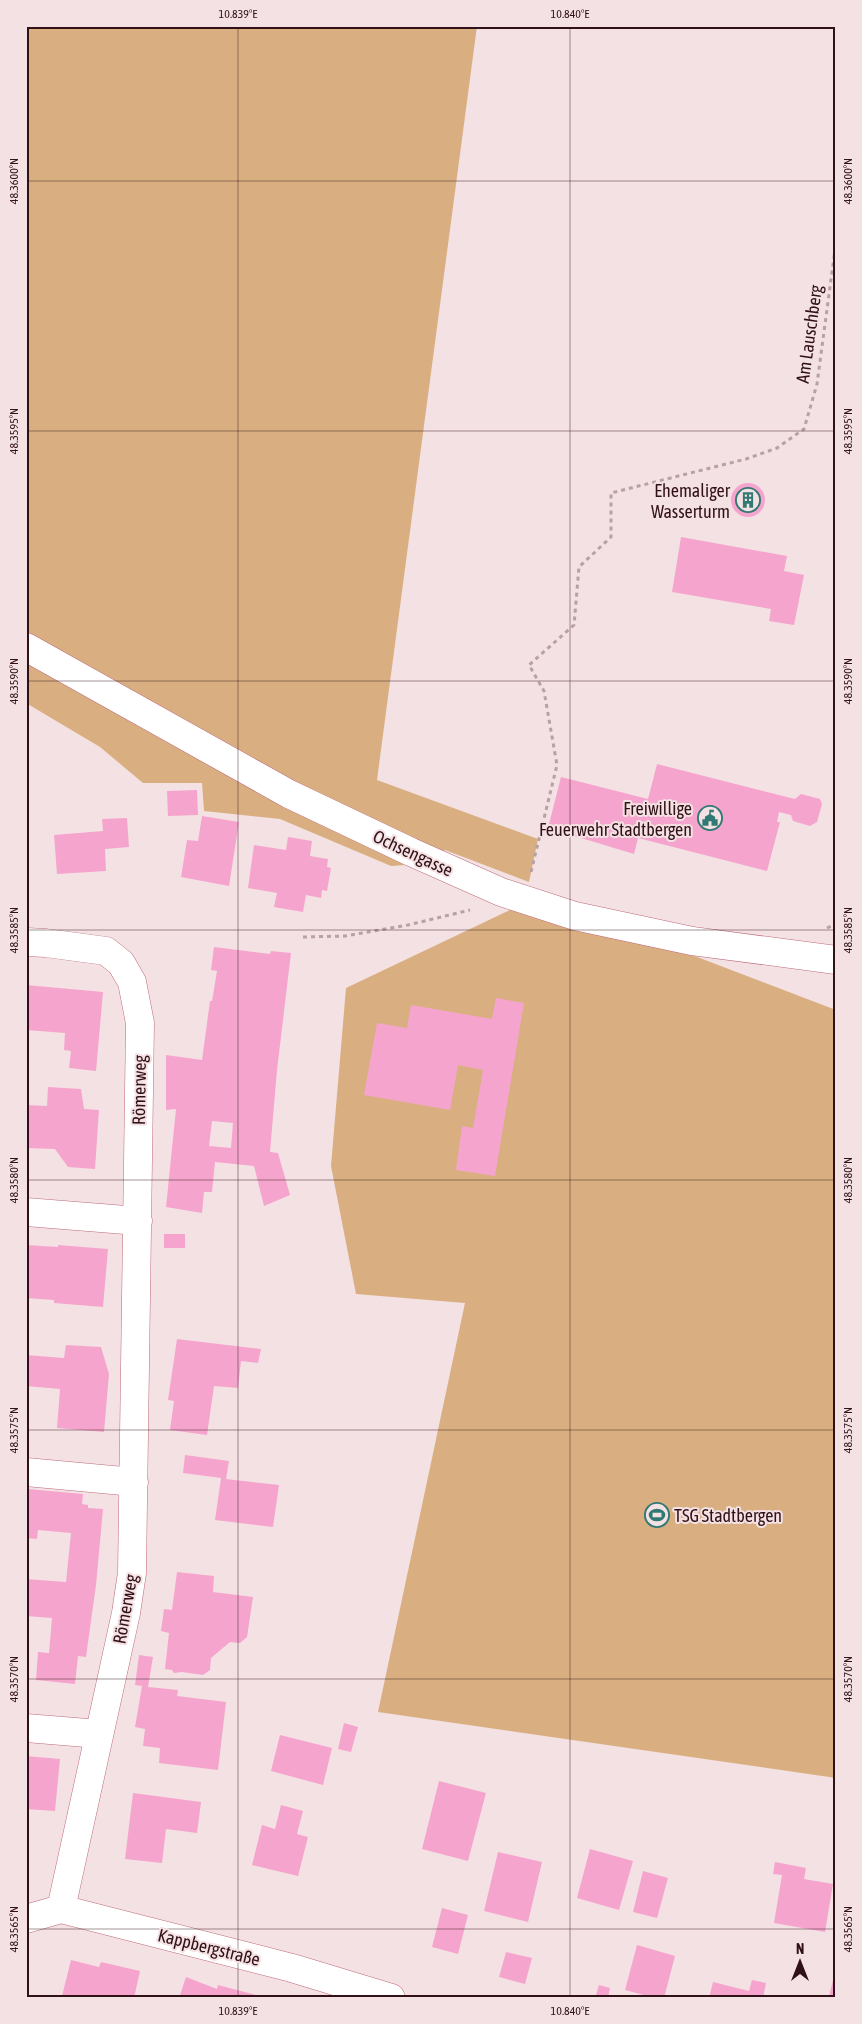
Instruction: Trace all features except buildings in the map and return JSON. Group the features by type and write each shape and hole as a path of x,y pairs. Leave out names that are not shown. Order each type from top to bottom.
{"street":[{"name":"Ochsengasse","path":"26,647 289,794 410,852 513,896 575,916 692,941 836,960"},
{"name":"Römerweg","path":"26,942 106,951 121,963 132,982 140,1023 132,1573 126,1613 61,1909"},
{"path":"26,1212 138,1221"},
{"path":"26,1472 134,1482"},
{"path":"26,1728 100,1734"},
{"path":"26,1919 61,1909"},
{"name":"Kappbergstraße","path":"61,1909 292,1968 391,1998"}],"path":[{"name":"Am Lauschberg","path":"513,896 557,765 544,691 529,665 574,625 579,567 610,537 611,494 746,459 777,448 804,428 817,384 836,242"},
{"path":"303,937 345,936 408,925 468,911 513,896"}],"shaded area":[{"path":"26,26 477,26 377,780 538,839 529,882 445,850 433,863 391,866 280,819 204,811 202,783 143,783 100,747 26,703"},
{"path":"535,898 587,915 836,1010 836,1778 378,1712 465,1303 356,1294 331,1166 346,988"}],"place":[{"name":"Ehemaliger Wasserturm","path":"748,500"},
{"name":"Freiwillige Feuerwehr Stadtbergen","path":"710,818"},
{"name":"TSG Stadtbergen","path":"657,1515"}]}
